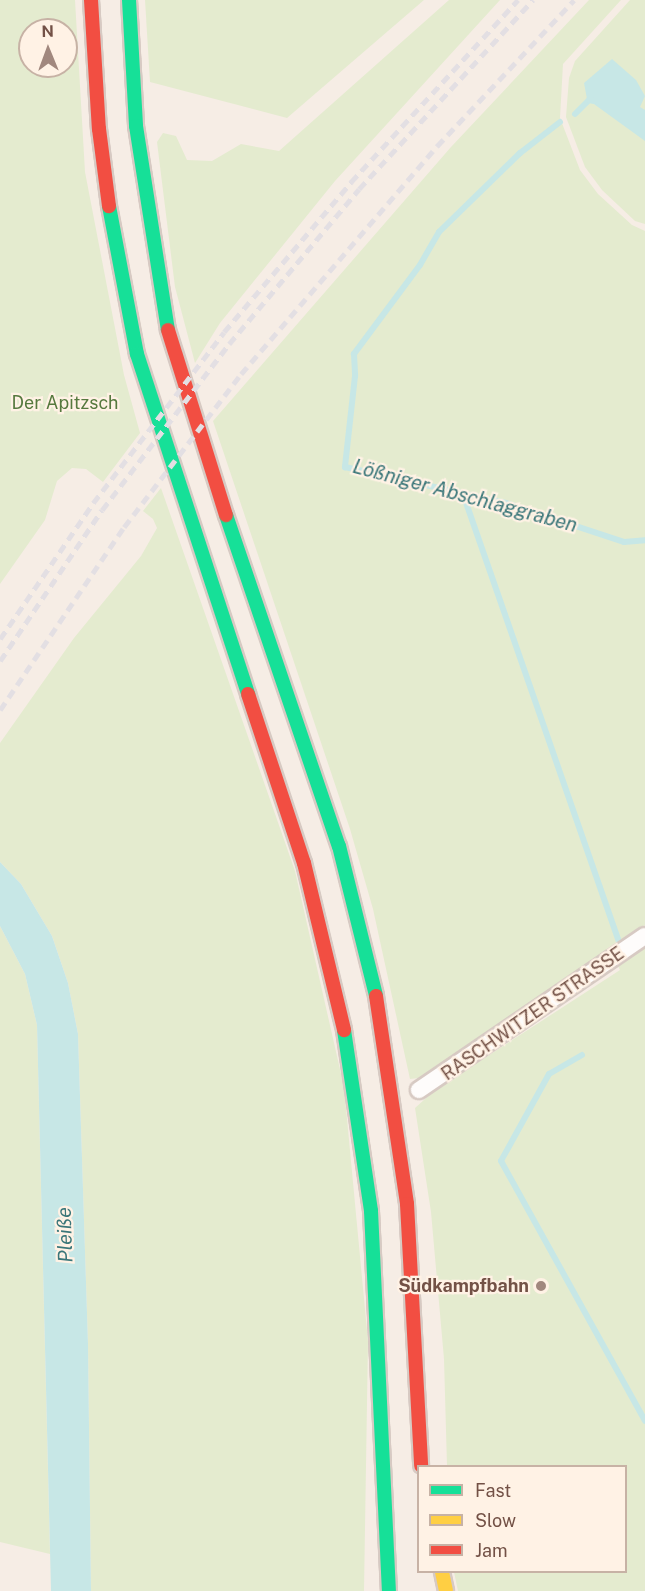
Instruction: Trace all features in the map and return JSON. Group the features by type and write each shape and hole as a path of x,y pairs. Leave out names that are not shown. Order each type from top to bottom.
{"highway":[{"path":"91,0 98,118 109,209 137,354 297,841 342,1013 370,1211 389,1591"},
{"path":"129,0 136,126 167,327 204,452 339,846 378,1004 407,1204 421,1465"},
{"path":"442,1573 446,1591"}],"street":[{"name":"RASCHWITZER STRASSE","path":"419,1090 645,936"}],"green space":[{"name":"Der Apitzsch","path":"0,0 75,0 76,18 18,18 18,78 78,78 78,52 85,172 124,375 140,433 103,482 86,469 72,468 57,481 45,520 0,584"},
{"path":"145,0 424,0 287,118 150,82"},
{"path":"449,0 500,0 335,181 220,323 195,363 175,287 157,142 163,133 176,136 187,160 212,161 241,144 279,151"},
{"path":"589,0 621,0 563,64 560,118 580,170 598,194 632,225 645,231 645,925 428,1077 410,1079 373,909 350,829 213,421 451,147"},
{"path":"630,0 645,0 645,224 635,221 602,190 585,167 566,117 569,78 575,61"},
{"path":"161,488 295,871 344,1087 368,1341 364,1591 91,1591 88,1344 78,1034 68,983 52,936 21,884 0,862 0,743 74,638 141,556 157,528 153,519 143,511"},
{"path":"0,926 25,974 37,1025 50,1554 0,1542"},
{"name":"Südkampfbahn","path":"645,945 645,1591 458,1591 454,1573 627,1573 627,1465 447,1465 444,1359 431,1212 415,1108 434,1091 620,970 617,964"}],"water":[{"path":"612,59 636,80 645,96 640,107 645,110 645,141 587,99 584,83"},
{"name":"Pleiße","path":"0,862 21,884 52,936 68,983 78,1034 88,1344 91,1591 51,1591 37,1025 25,974 0,926"}],"waterway":[{"name":"Lößniger Abschlaggraben","path":"575,114 589,100 594,101"},
{"name":"Lößniger Abschlaggraben","path":"560,122 520,153 439,232 420,265 354,354 355,376 345,467 506,503 624,542 645,540"},
{"path":"463,494 619,943"},
{"path":"582,1055 549,1074 501,1161 645,1421"}],"railway":[{"path":"0,639 93,503 224,332 351,182 518,0"},
{"path":"0,661 102,510 229,344 359,189 533,0"},
{"path":"0,710 124,527 241,374 437,146 574,0"}],"traffic: fast":[{"path":"129,0 136,126 168,330"},
{"path":"109,206 137,354 248,694"},
{"path":"226,515 339,846 376,996"},
{"path":"344,1030 371,1211 389,1591"}],"traffic: slow":[{"path":"442,1573 446,1591"}],"traffic: jam":[{"path":"91,0 99,129 109,206"},
{"path":"168,330 226,515"},
{"path":"248,694 304,863 344,1030"},
{"path":"376,996 407,1204 421,1465"}],"place":[{"name":"Südkampfbahn","path":"541,1286"}]}
